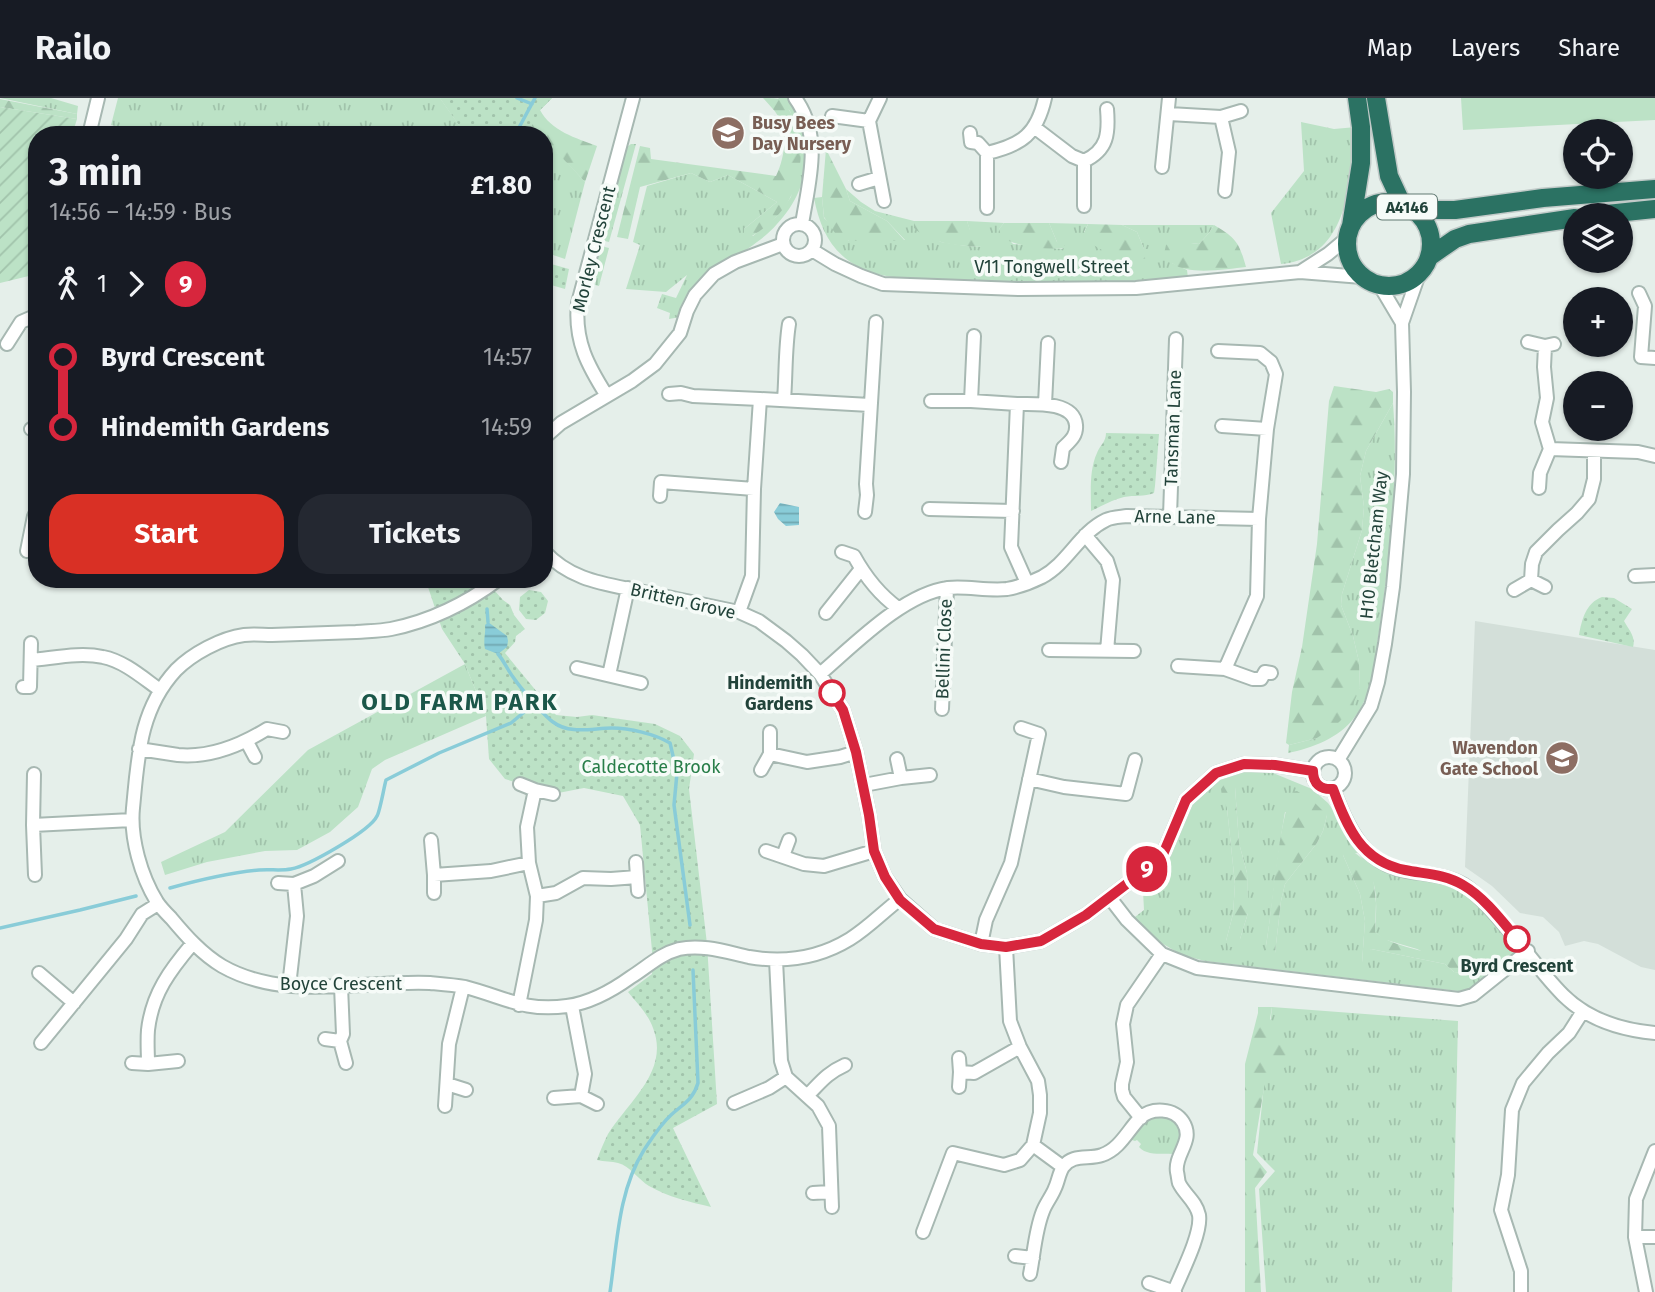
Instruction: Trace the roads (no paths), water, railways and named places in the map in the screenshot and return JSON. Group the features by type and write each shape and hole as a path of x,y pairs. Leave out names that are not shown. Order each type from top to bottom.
{"highway":[{"name":"A4146","path":"1357,98 1361,127 1361,163 1347,249 1350,260 1362,277"},
{"name":"A4146","path":"1376,98 1389,176 1407,207 1421,217 1430,236 1429,257 1419,274"},
{"name":"A4146","path":"1349,232 1357,216 1378,204 1390,202 1438,211 1543,198 1655,189"},
{"path":"1633,211 1655,209"},
{"name":"A4146","path":"1429,257 1455,239 1469,234 1563,220"},
{"path":"1362,277 1380,286 1397,286 1419,274"}],"street":[{"path":"91,126 98,98"},
{"name":"Morley Crescent","path":"607,396 593,373 578,337 576,319 633,98"},
{"path":"795,98 809,124 813,143 802,224"},
{"path":"880,98 869,121 884,201"},
{"path":"987,153 1009,147 1022,139 1034,127 1042,113 1045,98"},
{"path":"1162,167 1169,98"},
{"path":"1034,127 1072,156 1084,161 1094,156 1104,145 1109,126 1107,109"},
{"path":"1169,114 1222,117 1241,111"},
{"path":"832,116 869,121"},
{"path":"1222,117 1229,152 1225,191"},
{"path":"970,133 971,142 978,143 987,153 987,208"},
{"path":"1229,152 1242,153"},
{"path":"1084,161 1084,206"},
{"path":"859,184 879,178"},
{"path":"802,224 814,234 812,250 803,256 793,255 783,244 783,238 791,225 802,224"},
{"name":"V11 Tongwell Street","path":"1300,272 1328,254 1349,232"},
{"path":"553,430 655,364 680,333 695,295 714,274 736,262 783,244"},
{"name":"V11 Tongwell Street","path":"812,250 860,276 883,284 1019,289 1136,288 1300,272 1362,277"},
{"name":"H10 Bletcham Way","path":"1338,760 1371,706 1385,644 1402,486 1402,323 1419,274"},
{"path":"1380,286 1402,323"},
{"path":"1639,293 1645,306 1641,358 1655,358"},
{"path":"7,344 21,322 28,319"},
{"path":"864,512 876,322"},
{"path":"784,400 789,324"},
{"path":"971,401 974,336"},
{"name":"Tansman Lane","path":"1170,516 1176,339"},
{"path":"1528,342 1550,345 1544,367 1547,398 1542,422 1550,449 1540,472 1539,488"},
{"path":"1045,404 1048,343"},
{"path":"1218,351 1257,348 1271,362 1276,374 1267,429 1259,519 1257,596 1226,669"},
{"path":"669,394 870,405"},
{"path":"739,612 752,576 760,399"},
{"path":"931,401 1045,404 1065,409 1074,416 1076,427 1074,437 1063,448 1061,462"},
{"path":"1017,404 1011,547 1027,583"},
{"path":"1222,426 1267,429"},
{"path":"1550,449 1638,452 1655,456"},
{"path":"1531,580 1536,552 1589,499 1594,479 1594,451"},
{"path":"660,496 661,482 754,489"},
{"path":"929,509 1013,511"},
{"name":"Arne Lane","path":"820,674 898,608 924,594 947,589 1006,589 1027,583 1044,576 1063,560 1084,535 1109,519 1127,516 1170,516 1259,519"},
{"path":"1084,535 1107,561 1113,580 1107,651"},
{"path":"842,552 854,556 861,569 886,599 898,608"},
{"name":"Britten Grove","path":"553,560 569,572 592,582 739,612 759,621 786,641 820,674 843,710 864,785 874,851 885,877 900,900 934,929 981,944 1006,947 1041,941 1076,922 1110,898 1164,852 1186,800 1216,773 1244,764 1275,765 1313,771"},
{"path":"826,612 861,569"},
{"path":"1635,576 1655,577"},
{"path":"1531,580 1545,587"},
{"path":"1514,590 1531,580"},
{"name":"Boyce Crescent","path":"486,588 450,610 389,630 242,635 192,656 160,690 150,707 139,749 132,820 138,856 158,904 193,943 219,964 268,984 341,986 428,983 463,987 519,1005 543,1008 572,1006 605,993 653,961 681,949 709,948 776,960 819,954 852,938 900,900"},
{"path":"609,676 628,588"},
{"name":"Bellini Close","path":"942,709 947,589"},
{"path":"23,687 30,687 31,643"},
{"path":"1049,650 1134,651"},
{"path":"31,660 82,655 104,657 124,665 160,690"},
{"path":"1178,666 1226,669 1254,679 1261,679 1265,672 1271,673"},
{"path":"577,668 641,683"},
{"path":"139,749 180,755 204,754 247,742 267,729 283,732"},
{"path":"981,944 986,920 1011,863 1039,734 1021,729"},
{"path":"761,770 770,754 769,732"},
{"path":"247,742 255,757"},
{"path":"770,754 807,762 856,752"},
{"path":"1325,757 1334,758 1344,768 1344,778 1342,783 1333,789 1323,788 1318,785 1313,771 1316,762 1325,757"},
{"path":"897,759 901,778"},
{"path":"1029,779 1064,787 1126,794 1135,760"},
{"path":"34,774 35,875"},
{"path":"864,785 930,775"},
{"path":"520,784 553,794"},
{"path":"1333,789 1344,817 1359,843 1382,862 1404,870 1434,874 1463,885 1487,905 1564,996 1583,1011 1616,1026 1655,1033"},
{"path":"519,1005 537,920 537,896 529,863 527,827 535,790"},
{"path":"33,825 132,820"},
{"path":"431,840 435,892"},
{"path":"783,856 789,840"},
{"path":"766,851 804,864 824,866 874,851"},
{"path":"278,883 294,884 314,876 338,861"},
{"path":"636,862 638,891"},
{"path":"434,874 491,871 529,863"},
{"path":"537,896 556,893 583,878 637,877"},
{"path":"289,986 297,916 294,884"},
{"path":"1110,898 1126,920 1162,954 1197,968 1459,999 1473,995 1528,951"},
{"path":"41,1043 126,939 142,914 158,904"},
{"path":"148,1064 147,1032 152,1005 165,978 193,943"},
{"path":"939,1146 953,1153 1004,1165 1020,1160 1033,1145 1040,1113 1040,1095 1038,1081 1010,1021 1006,947"},
{"path":"1141,1118 1124,1097 1122,1090 1127,1062 1123,1024 1127,1005 1162,954"},
{"path":"776,960 781,1060 786,1077 818,1106 829,1126 832,1207"},
{"path":"39,973 74,1003"},
{"path":"341,986 340,1041 346,1063"},
{"path":"444,1106 449,1044 463,987"},
{"path":"572,1006 585,1074 581,1096"},
{"path":"1521,1292 1521,1271 1501,1210 1508,1175 1512,1110 1523,1083 1569,1033 1583,1011"},
{"path":"325,1039 340,1041"},
{"path":"960,1072 974,1073 1020,1047"},
{"path":"958,1058 959,1087"},
{"path":"132,1063 178,1061"},
{"path":"807,1096 833,1070 845,1065"},
{"path":"734,1103 769,1088 786,1077"},
{"path":"447,1084 466,1090"},
{"path":"554,1098 581,1096 597,1104"},
{"path":"1030,1274 1043,1209 1054,1191 1063,1167 1075,1158 1102,1155 1122,1142 1141,1118 1162,1110 1177,1115 1188,1134 1176,1168 1179,1184 1192,1199 1199,1215 1197,1235 1175,1291 1149,1283"},
{"path":"1033,1145 1063,1167"},
{"path":"1646,1292 1635,1237 1636,1199 1655,1151"},
{"path":"923,1232 953,1153"},
{"path":"813,1193 830,1192"},
{"path":"1635,1237 1655,1237"},
{"path":"1015,1256 1033,1258"}],"water":[{"path":"780,503 799,507 799,525 786,526 778,519 774,512"},
{"path":"488,622 507,636 507,647 498,654 485,649 485,625"}],"waterway":[{"path":"517,98 532,104"},
{"path":"520,126 535,98"},
{"path":"487,609 488,622"},
{"path":"498,654 532,701 549,719 560,726 574,730 626,729 650,734 670,743 677,773 674,805 690,925"},
{"path":"170,888 236,873 291,869 324,855 351,839 377,816 386,780 439,753 511,723 535,703"},
{"path":"0,928 136,896"},
{"path":"610,1292 620,1219 635,1166 656,1132 690,1098 698,1083 693,970"}],"place":[{"name":"Busy Bees Day Nursery","path":"728,133"},
{"name":"Hindemith Gardens","path":"832,693"},
{"name":"Wavendon Gate School","path":"1562,758"},
{"name":"Byrd Crescent","path":"1517,939"}],"district":[{"name":"OLD FARM PARK","path":"460,702"}],"park label":[{"name":"Caldecotte Brook","path":"651,767"}]}
